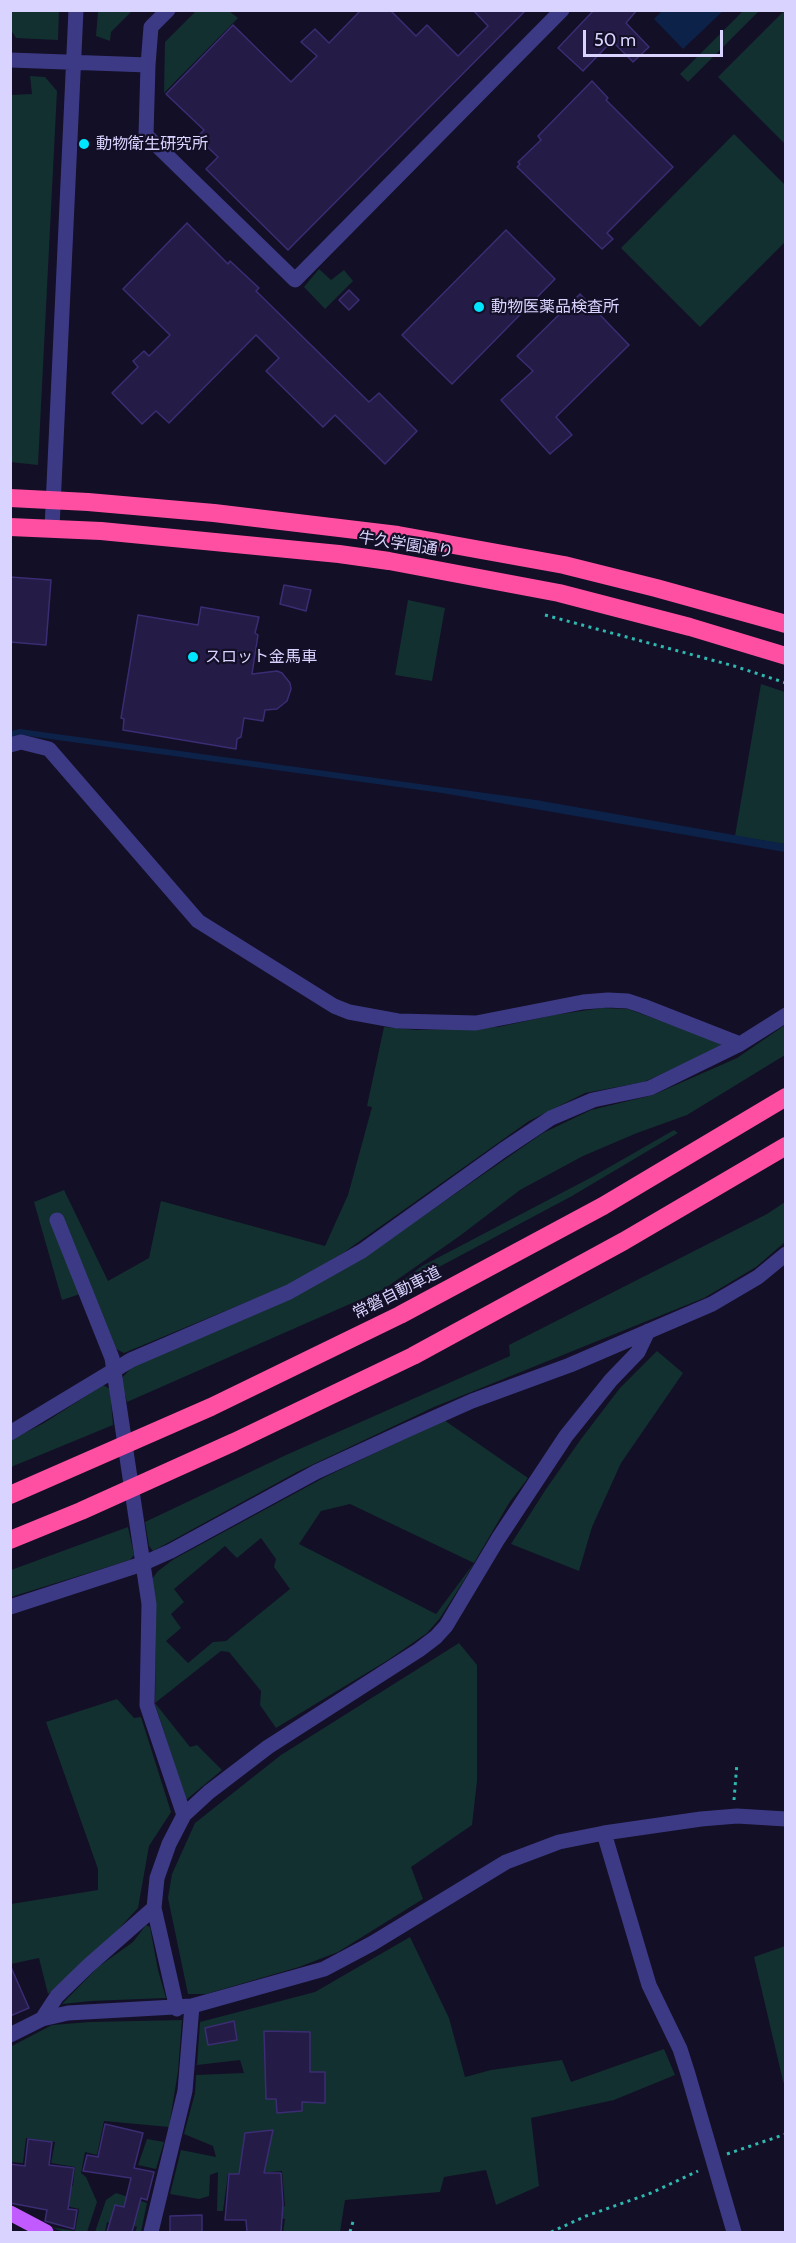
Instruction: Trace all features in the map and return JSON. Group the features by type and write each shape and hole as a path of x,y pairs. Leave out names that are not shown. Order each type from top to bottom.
{"highway":[{"name":"牛久学園通り","path":"10,498 271,518 398,535 564,565 786,624"},
{"name":"牛久学園通り","path":"10,527 101,531 282,548 389,561 559,593 690,627 786,656"},
{"name":"常磐自動車道","path":"10,1495 212,1407 400,1315 603,1206 786,1097"},
{"path":"10,1540 234,1443 413,1356 624,1241 786,1146"}],"main road":[{"path":"10,2213 46,2232"}],"street":[{"path":"52,528 76,10"},
{"path":"168,10 152,27 148,65 146,135 295,280 562,10"},
{"path":"10,60 148,65"},
{"path":"10,745 21,742 49,749 198,921 334,1006 349,1012 407,1022 476,1023 583,1002 628,1001 740,1044"},
{"path":"10,1433 114,1369 289,1292 362,1251 551,1118 593,1100 650,1088 740,1044 786,1015"},
{"path":"57,1220 112,1358 149,1604 147,1705 184,1815"},
{"path":"10,1607 142,1564 171,1551 316,1472 407,1430 472,1401 570,1365 712,1304 758,1277 786,1254"},
{"path":"151,2232 186,2091 184,2007 154,1908 157,1878 169,1844 184,1815 209,1792 268,1747 436,1637 446,1626 503,1531 566,1436 611,1380 638,1352 648,1331"},
{"path":"10,2036 42,2019 68,2013 184,2007 324,1970 374,1943 506,1862 559,1842 604,1833 733,1817 786,1819"},
{"path":"604,1833 649,1985 680,2049 734,2232"},
{"path":"42,2019 57,1996 154,1908"}],"path":[{"path":"545,615 734,666 786,683"},
{"path":"733,1817 737,1763"},
{"path":"550,2232 586,2216 651,2193 697,2172 731,2152 786,2134"},
{"path":"350,2232 354,2218"}],"green space":[{"path":"10,11 59,11 58,40 16,38 11,30"},
{"path":"98,11 132,11 111,32 110,41 96,36"},
{"path":"196,11 229,11 238,18 164,93 165,42"},
{"path":"743,11 759,11 688,82 680,74"},
{"path":"786,11 785,144 718,77"},
{"path":"30,76 45,77 57,91 38,465 10,462 11,95 32,94"},
{"path":"734,134 785,185 785,242 700,327 621,248"},
{"path":"319,269 331,280 344,270 353,281 325,309 304,287"},
{"path":"408,600 445,608 432,681 395,675"},
{"path":"761,684 785,692 785,844 735,836"},
{"path":"602,1008 628,1009 721,1044 721,1047 644,1082 585,1093 529,1121 343,1253 290,1284 124,1353 116,1349 61,1216 80,1294 62,1300 34,1202 64,1190 108,1281 149,1258 161,1201 325,1246 348,1195 372,1107 367,1106 384,1027 417,1030 498,1027"},
{"path":"785,1025 785,1055 687,1115 583,1156 520,1190 384,1289 127,1402 121,1379 132,1367 361,1259 543,1133 591,1110 653,1095 737,1058"},
{"path":"674,1130 678,1133 572,1196 409,1283 390,1290 422,1266 592,1177"},
{"path":"785,1202 785,1242 756,1267 704,1298 434,1407 297,1472 153,1551 149,1546 145,1522 286,1455 510,1356 509,1345 767,1214"},
{"path":"657,1351 683,1373 621,1463 592,1527 579,1571 511,1544 581,1439 620,1388"},
{"path":"103,1385 110,1389 113,1425 11,1467 11,1440 44,1423"},
{"path":"444,1420 528,1478 509,1503 463,1582 440,1618 427,1633 388,1660 276,1728 260,1705 261,1691 229,1652 221,1651 155,1703 156,1604 152,1579 158,1571 174,1559 325,1477","holes":["350,1504 474,1563 436,1614 299,1544 321,1511","261,1538 276,1559 274,1567 290,1589 226,1641 213,1642 188,1663 166,1641 181,1628 171,1614 184,1602 174,1589 225,1546 237,1558"]},
{"path":"128,1527 134,1555 130,1560 11,1597 11,1570"},
{"path":"459,1643 477,1665 477,1781 472,1825 411,1867 423,1899 338,1952 299,1967 206,1994 188,1994 168,1898 172,1874 195,1823 281,1755"},
{"path":"117,1699 134,1718 141,1717 171,1812 149,1846 138,1908 115,1933 48,1994 39,1958 11,1964 11,1904 98,1890 98,1869 46,1722"},
{"path":"155,1703 190,1747 197,1745 222,1770 186,1800"},
{"path":"146,1925 150,1927 166,1998 62,2004 98,1967 133,1942"},
{"path":"410,1937 449,2018 465,2077 491,2070 562,2060 571,2082 664,2049 675,2075 614,2100 531,2118 539,2186 496,2205 486,2170 444,2177 440,2192 345,2200 340,2232 283,2232 285,2219 258,2216 257,2175 228,2174 223,2211 217,2211 218,2172 210,2175 209,2196 199,2199 170,2194 181,2150 216,2157 213,2146 184,2134 195,2093 196,2075 244,2073 240,2060 197,2065 200,2022 315,1992","holes":["282,2171 285,2206 268,2210 260,2173"]},
{"path":"786,1946 785,2086 754,1957"},
{"path":"182,2020 178,2071 169,2127 104,2121 97,2155 85,2152 81,2173 86,2177 97,2202 87,2232 64,2232 51,2227 75,2231 79,2209 62,2205 65,2185 73,2186 75,2167 51,2163 55,2142 26,2138 23,2163 11,2162 10,2047 52,2025"},
{"path":"147,2139 164,2142 156,2169 138,2165"},
{"path":"116,2193 147,2203 141,2232 135,2232 137,2227 134,2226 138,2211 115,2205 105,2232 95,2232 106,2200"}],"water":[{"path":"662,11 723,11 683,49 654,19"},
{"path":"20,729 536,800 785,844 785,852 442,793 21,735 11,738 11,731"}],"building":[{"path":"361,10 390,10 416,36 427,25 458,56 488,26 473,10 526,10 288,250 206,169 218,157 197,137 204,130 166,94 233,25 291,82 317,56 301,42 315,29 329,43"},
{"path":"594,10 637,10 626,23 649,47 633,62 612,41 583,71 558,48"},
{"path":"592,81 608,98 606,100 673,167 607,233 613,239 602,249 517,167 520,164 518,162 541,140 538,136"},
{"path":"187,223 228,264 230,261 259,288 256,291 369,402 379,393 417,431 385,464 335,415 323,427 266,371 279,358 256,335 169,423 156,411 142,424 112,393 138,367 133,361 144,351 149,356 170,335 123,289"},
{"path":"506,230 555,279 452,384 402,335"},
{"path":"349,290 359,300 349,310 339,300"},
{"path":"580,294 629,345 556,417 572,435 550,454 501,400 533,371 517,356"},
{"path":"10,577 51,580 46,645 10,642"},
{"path":"284,585 311,590 306,611 280,604"},
{"name":"スロット金馬車","path":"201,607 259,617 255,633 258,635 252,674 277,671 282,673 290,683 291,689 287,701 277,709 265,710 263,721 244,718 241,737 237,739 236,749 123,730 124,719 121,718 138,615 198,625"},
{"path":"10,1965 29,2008 10,2016"},
{"path":"234,2021 237,2040 208,2045 205,2028"},
{"path":"264,2031 310,2032 310,2072 325,2072 325,2103 302,2102 302,2111 277,2113 276,2099 266,2099"},
{"path":"105,2124 143,2133 134,2168 154,2172 147,2200 141,2198 132,2232 107,2232 115,2205 124,2207 131,2178 83,2171 87,2155 98,2157"},
{"path":"273,2130 264,2173 281,2173 283,2204 281,2232 247,2232 246,2220 225,2220 229,2174 239,2174 245,2133"},
{"path":"28,2139 52,2142 49,2165 74,2168 68,2209 77,2210 74,2229 45,2221 47,2210 10,2203 10,2164 25,2166"},
{"path":"202,2215 202,2232 170,2232 170,2216"}],"place":[{"name":"動物衛生研究所","path":"84,144"},
{"name":"動物医薬品検査所","path":"479,307"},
{"name":"スロット金馬車","path":"193,657"}]}
